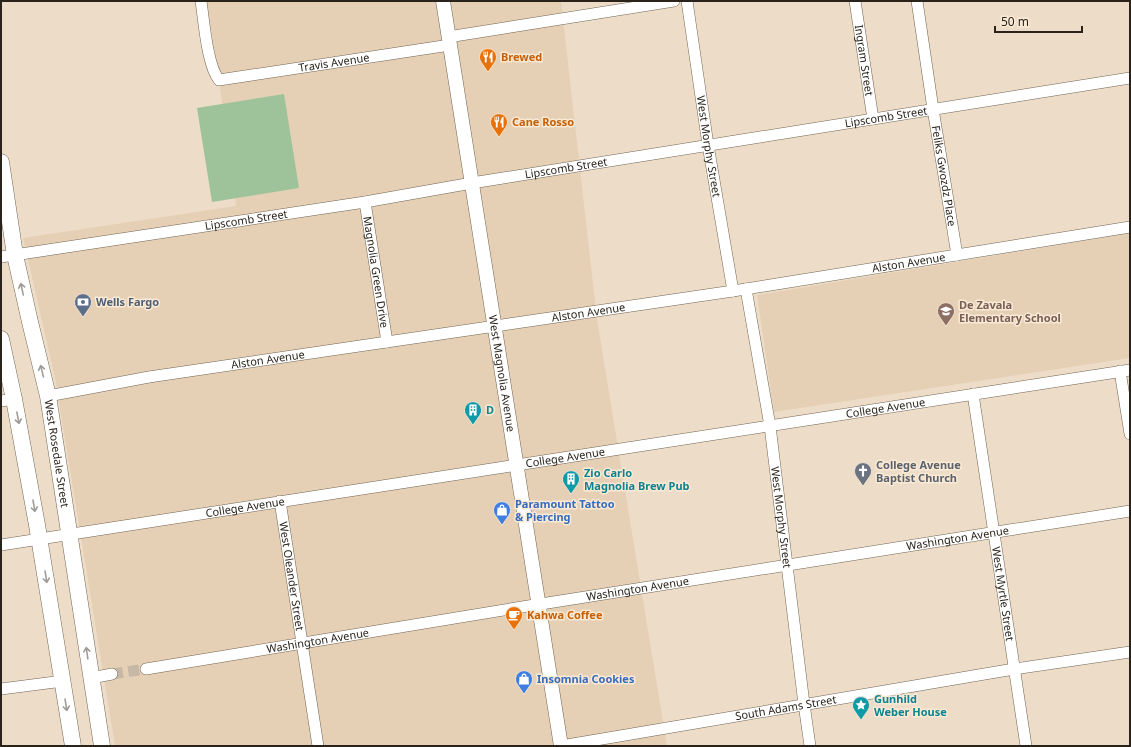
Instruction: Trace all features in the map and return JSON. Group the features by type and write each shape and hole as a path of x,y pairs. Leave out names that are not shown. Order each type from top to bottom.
{"main road":[{"name":"West Rosedale Street","path":"1,162 8,256 30,322 48,396 102,746"},
{"path":"1,339 8,400 40,538 73,746"}],"street":[{"name":"Travis Avenue","path":"201,1 210,62 215,75 219,80 674,1"},
{"name":"West Magnolia Avenue","path":"443,1 561,746"},
{"name":"West Morphy Street","path":"687,1 708,145 733,291"},
{"name":"Ingram Street","path":"855,1 873,119"},
{"name":"Feliks Gwozdz Place","path":"917,1 957,255"},
{"name":"Lipscomb Street","path":"8,256 365,202 472,183 1130,78"},
{"name":"Magnolia Green Drive","path":"365,202 387,342"},
{"name":"Alston Avenue","path":"48,396 149,377 733,291 1130,227"},
{"name":"West Morphy Street","path":"746,289 770,426 810,746"},
{"name":"College Avenue","path":"1,545 1125,370"},
{"path":"1125,370 1130,434"},
{"name":"West Myrtle Street","path":"974,394 1026,746"},
{"name":"West Oleander Street","path":"280,501 318,746"},
{"name":"Washington Avenue","path":"146,669 538,604 1130,511"},
{"name":"South Adams Street","path":"561,746 1014,669 1130,652"},
{"path":"91,678 112,674"},
{"path":"1,690 62,681"}],"shaded area":[{"path":"207,1 561,1 597,319 667,746 115,746 55,378 23,238 236,206"},
{"name":"De Zavala Elementary School","path":"1130,233 1130,358 774,412 757,295"}],"green space":[{"path":"284,94 299,188 212,202 197,108"}],"tunnel":[{"path":"112,674 146,669"}],"place":[{"name":"Brewed","path":"488,72"},
{"name":"Cane Rosso","path":"499,137"},
{"name":"Wells Fargo","path":"83,317"},
{"name":"De Zavala Elementary School","path":"946,326"},
{"name":"D","path":"473,425"},
{"name":"College Avenue Baptist Church","path":"863,486"},
{"name":"Zio Carlo Magnolia Brew Pub","path":"571,494"},
{"name":"Paramount Tattoo & Piercing","path":"502,525"},
{"name":"Kahwa Coffee","path":"514,630"},
{"name":"Insomnia Cookies","path":"524,694"},
{"name":"Gunhild Weber House","path":"861,720"}]}
